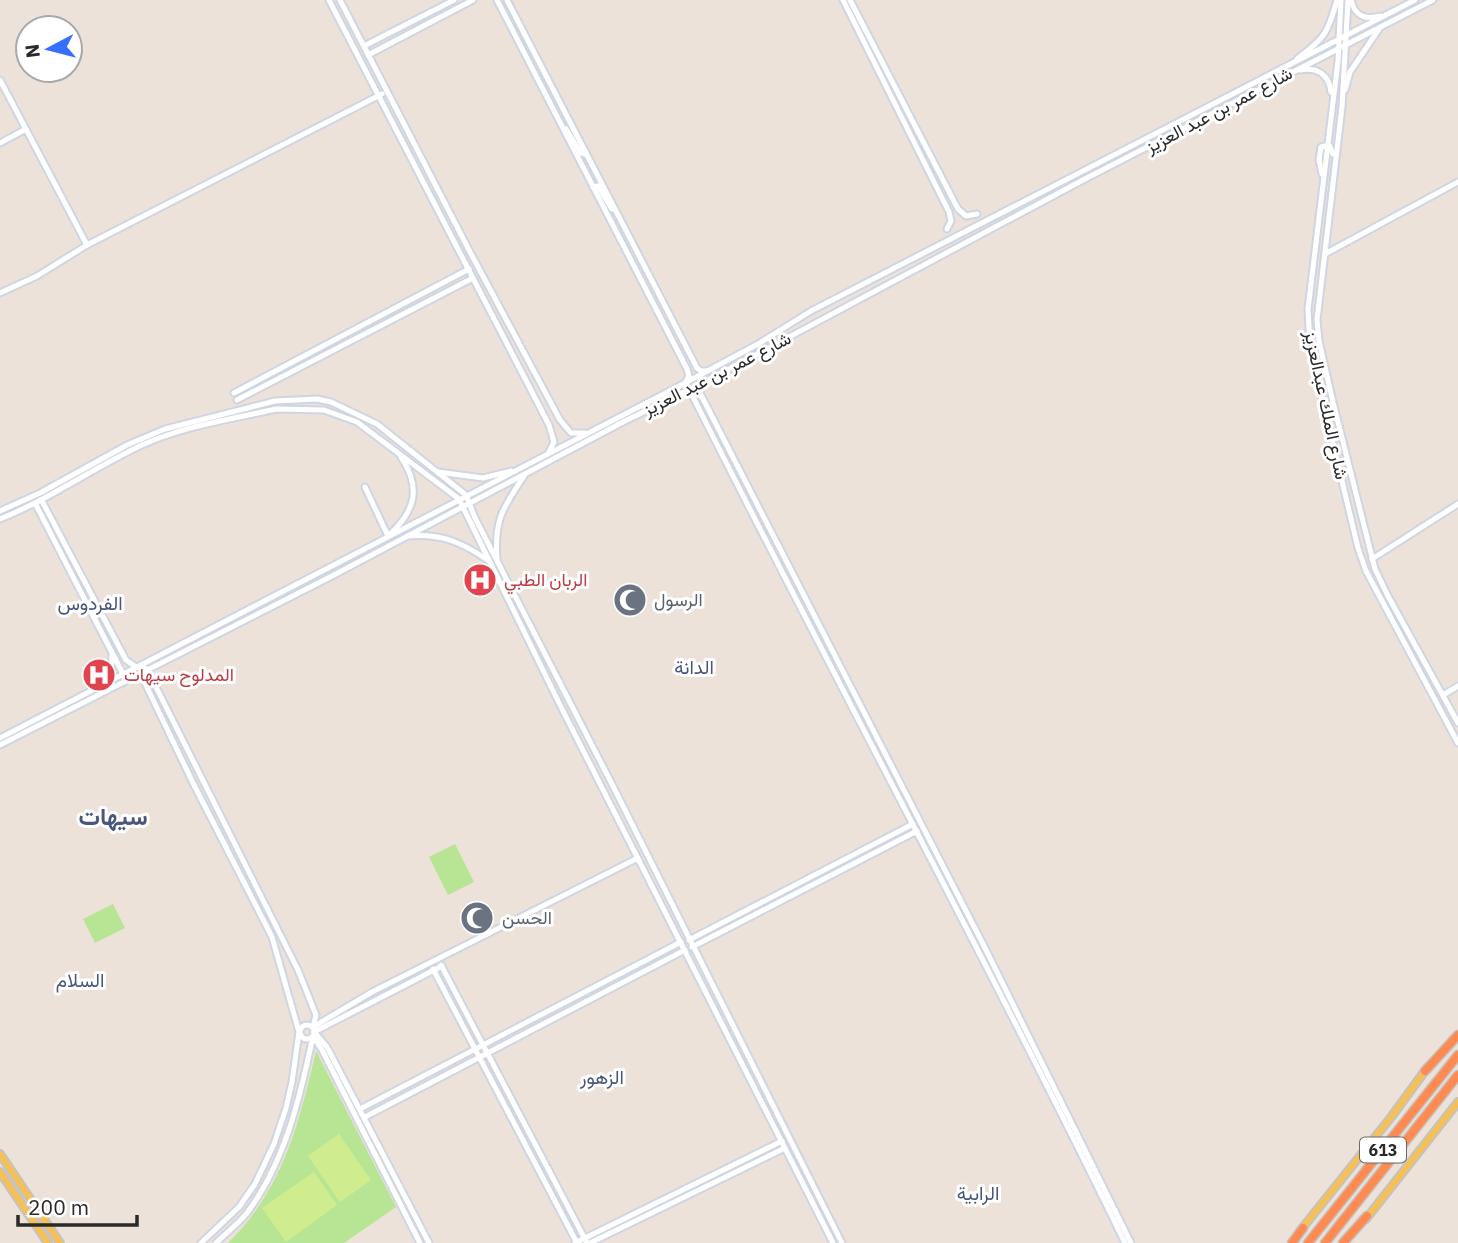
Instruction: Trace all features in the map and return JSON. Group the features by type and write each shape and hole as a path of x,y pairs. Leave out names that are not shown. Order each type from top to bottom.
{"highway":[{"path":"1425,1071 1458,1035"},
{"name":"613","path":"1308,1243 1458,1055"},
{"name":"613","path":"1325,1243 1458,1075"},
{"path":"1345,1243 1367,1216"},
{"path":"1292,1243 1303,1228"}],"main road":[{"name":"613","path":"1303,1228 1458,1029"},
{"path":"1367,1216 1458,1102"},
{"path":"0,1154 60,1243"},
{"path":"0,1172 48,1243"}],"street":[{"path":"329,0 553,432 554,442 549,452"},
{"path":"340,0 512,331 565,427 570,433 584,433"},
{"path":"364,46 454,0"},
{"path":"368,55 472,0"},
{"path":"497,0 687,369 689,376 685,383"},
{"path":"507,0 697,368 707,371"},
{"path":"843,0 950,212 951,221 947,229"},
{"path":"850,0 958,209 966,216 977,214"},
{"path":"1288,65 1319,43 1327,32 1339,0"},
{"name":"شارع الملك عبدالعزيز","path":"1339,0 1339,39 1308,319 1310,347 1358,548 1366,571 1458,743"},
{"path":"1349,0 1354,10 1365,17 1388,14"},
{"name":"شارع الملك عبدالعزيز","path":"1349,0 1342,107 1317,313 1318,330 1372,559 1388,596 1458,723"},
{"name":"شارع عمر بن عبد العزيز","path":"0,738 685,383 758,344 811,311 1415,0"},
{"name":"شارع عمر بن عبد العزيز","path":"0,745 524,476 1083,180 1433,0"},
{"path":"1342,107 1350,72 1374,34 1384,26"},
{"path":"1293,72 1310,69 1323,73 1331,85 1332,102"},
{"path":"0,80 87,245"},
{"path":"0,292 37,276 87,245 378,95 387,96 396,116 402,120"},
{"path":"560,121 581,153 585,154 585,150"},
{"path":"0,143 26,129"},
{"path":"1327,145 1333,152 1329,210"},
{"path":"1324,256 1326,252 1458,182"},
{"path":"593,187 599,187 621,220"},
{"path":"1326,237 1329,246 1337,246"},
{"path":"234,393 469,270"},
{"path":"237,400 473,278"},
{"path":"1318,380 1320,377 1324,379 1332,413 1339,426"},
{"path":"702,383 700,393 984,946 1131,1243"},
{"path":"683,393 691,394 1031,1051 1125,1243"},
{"path":"0,511 40,493 127,445 165,429 288,399 317,399 346,408 377,424 466,495 467,505 561,707 833,1243"},
{"path":"0,519 39,503 90,471 159,438 276,408 308,408 342,417 370,430 467,505"},
{"path":"705,421 711,422 727,445"},
{"path":"553,432 559,432 565,427"},
{"path":"365,487 388,536 402,524 414,495 407,467 397,452"},
{"path":"437,472 482,478 514,470"},
{"path":"494,562 498,519 524,476"},
{"path":"39,503 123,674 143,679 272,937 303,1038 372,992 638,858"},
{"path":"39,503 126,660 136,667 147,669 298,970 316,1015 286,1138 269,1180 245,1215 216,1243"},
{"path":"1372,559 1458,504"},
{"path":"408,536 428,534 452,539 494,562 627,815 842,1243"},
{"path":"104,684 113,664 111,649"},
{"path":"1443,695 1458,686"},
{"path":"617,816 624,819 627,815"},
{"path":"689,940 914,824"},
{"path":"626,834 627,830 635,831"},
{"path":"692,947 917,831"},
{"path":"360,1109 681,942"},
{"path":"365,1117 685,950"},
{"path":"438,959 587,1241"},
{"path":"430,963 576,1243 587,1241 785,1148"},
{"path":"313,1032 442,966"},
{"path":"201,1243 239,1207 255,1184 274,1144 292,1082 299,1032 304,1025 327,1047 429,1243"},
{"path":"313,1032 420,1243"},
{"path":"587,1241 782,1141"}],"green space":[{"path":"455,844 474,882 448,895 429,857"},
{"path":"113,904 125,928 95,943 83,919"},
{"path":"316,1051 396,1207 344,1243 228,1243 247,1222 276,1178 295,1130"},
{"path":"339,1134 371,1180 340,1202 308,1156"},
{"path":"314,1172 337,1205 286,1242 262,1208"}],"place":[{"name":"الربان الطبي","path":"480,580"},
{"name":"الرسول","path":"630,600"},
{"name":"المدلوح سيهات","path":"99,675"},
{"name":"الحسن","path":"477,918"}],"district":[{"name":"الفردوس","path":"90,603"},
{"name":"الدانة","path":"694,667"},
{"name":"سيهات","path":"113,817"},
{"name":"السلام","path":"80,980"},
{"name":"الزهور","path":"602,1077"},
{"name":"الرابية","path":"978,1193"}]}
